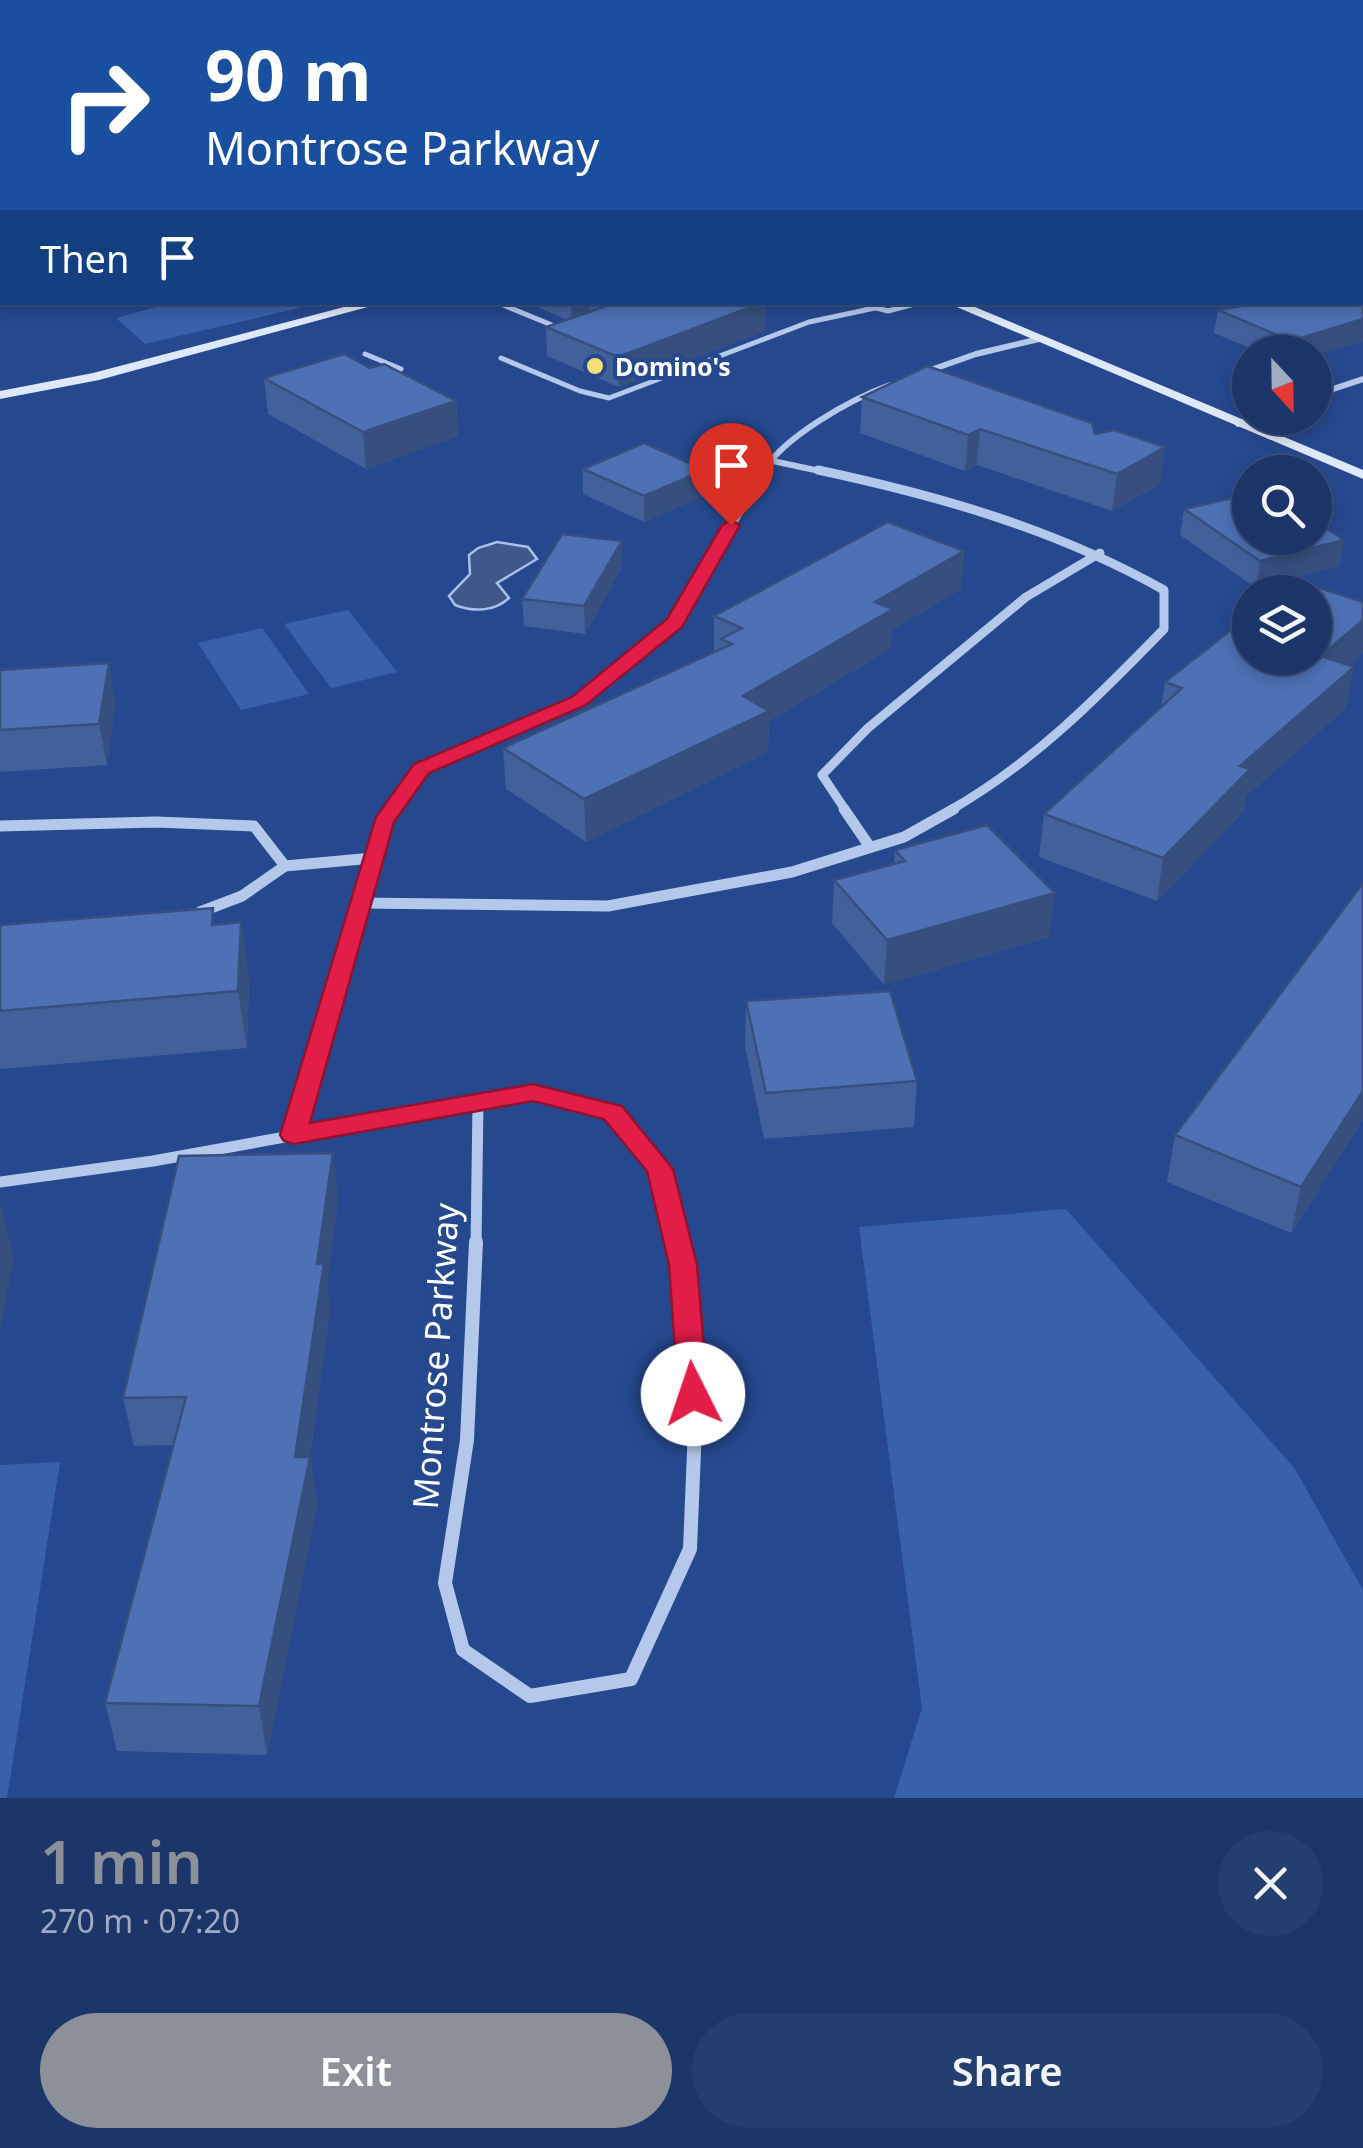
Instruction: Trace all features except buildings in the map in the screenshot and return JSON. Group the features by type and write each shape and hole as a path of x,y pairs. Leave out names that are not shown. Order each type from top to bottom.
{"main road":[{"path":"0,395 112,373 369,305"},
{"path":"957,305 1232,421"},
{"path":"1265,435 1363,475"}],"street":[{"path":"910,378 976,354 1039,339"},
{"path":"1332,389 1363,379"},
{"path":"294,1135 383,822 422,769 579,701 675,622 768,460 862,395 894,384"},
{"path":"360,903 608,906 792,872 904,837 1000,783 1102,694 1164,629 1164,590 1100,553 1009,516 896,486 768,460"},
{"path":"870,847 822,775 868,728 1026,597 1100,553"},
{"path":"0,826 157,822 254,826 285,866"},
{"path":"191,915 242,896 285,866 373,858"},
{"name":"Montrose Parkway","path":"0,1182 153,1161 533,1092 612,1112 660,1169 683,1265 695,1426 690,1548 632,1679 530,1696 463,1650 445,1583 467,1440 476,1276 478,1102"}],"lane":[{"path":"504,305 566,330"},
{"path":"864,305 888,310 909,305"},
{"path":"501,358 609,398 809,322 875,308"},
{"path":"364,354 401,369"}],"shaded area":[{"path":"164,305 312,305 145,344 116,318"},
{"path":"497,542 528,547 537,559 497,583 509,598 503,603 483,609 455,605 449,596 470,574 469,555"},
{"path":"348,610 397,672 331,688 284,624"},
{"path":"262,628 309,694 241,710 198,643"},
{"path":"1066,1209 1295,1469 1363,1590 1363,1798 894,1798 922,1708 859,1227"},
{"path":"60,1462 7,1798 0,1798 0,1465"}],"place":[{"name":"Domino's","path":"595,366"}],"route":[{"path":"693,1394 683,1265 660,1169 612,1112 533,1092 294,1135 383,822 422,769 579,701 675,622 731,525"}]}
